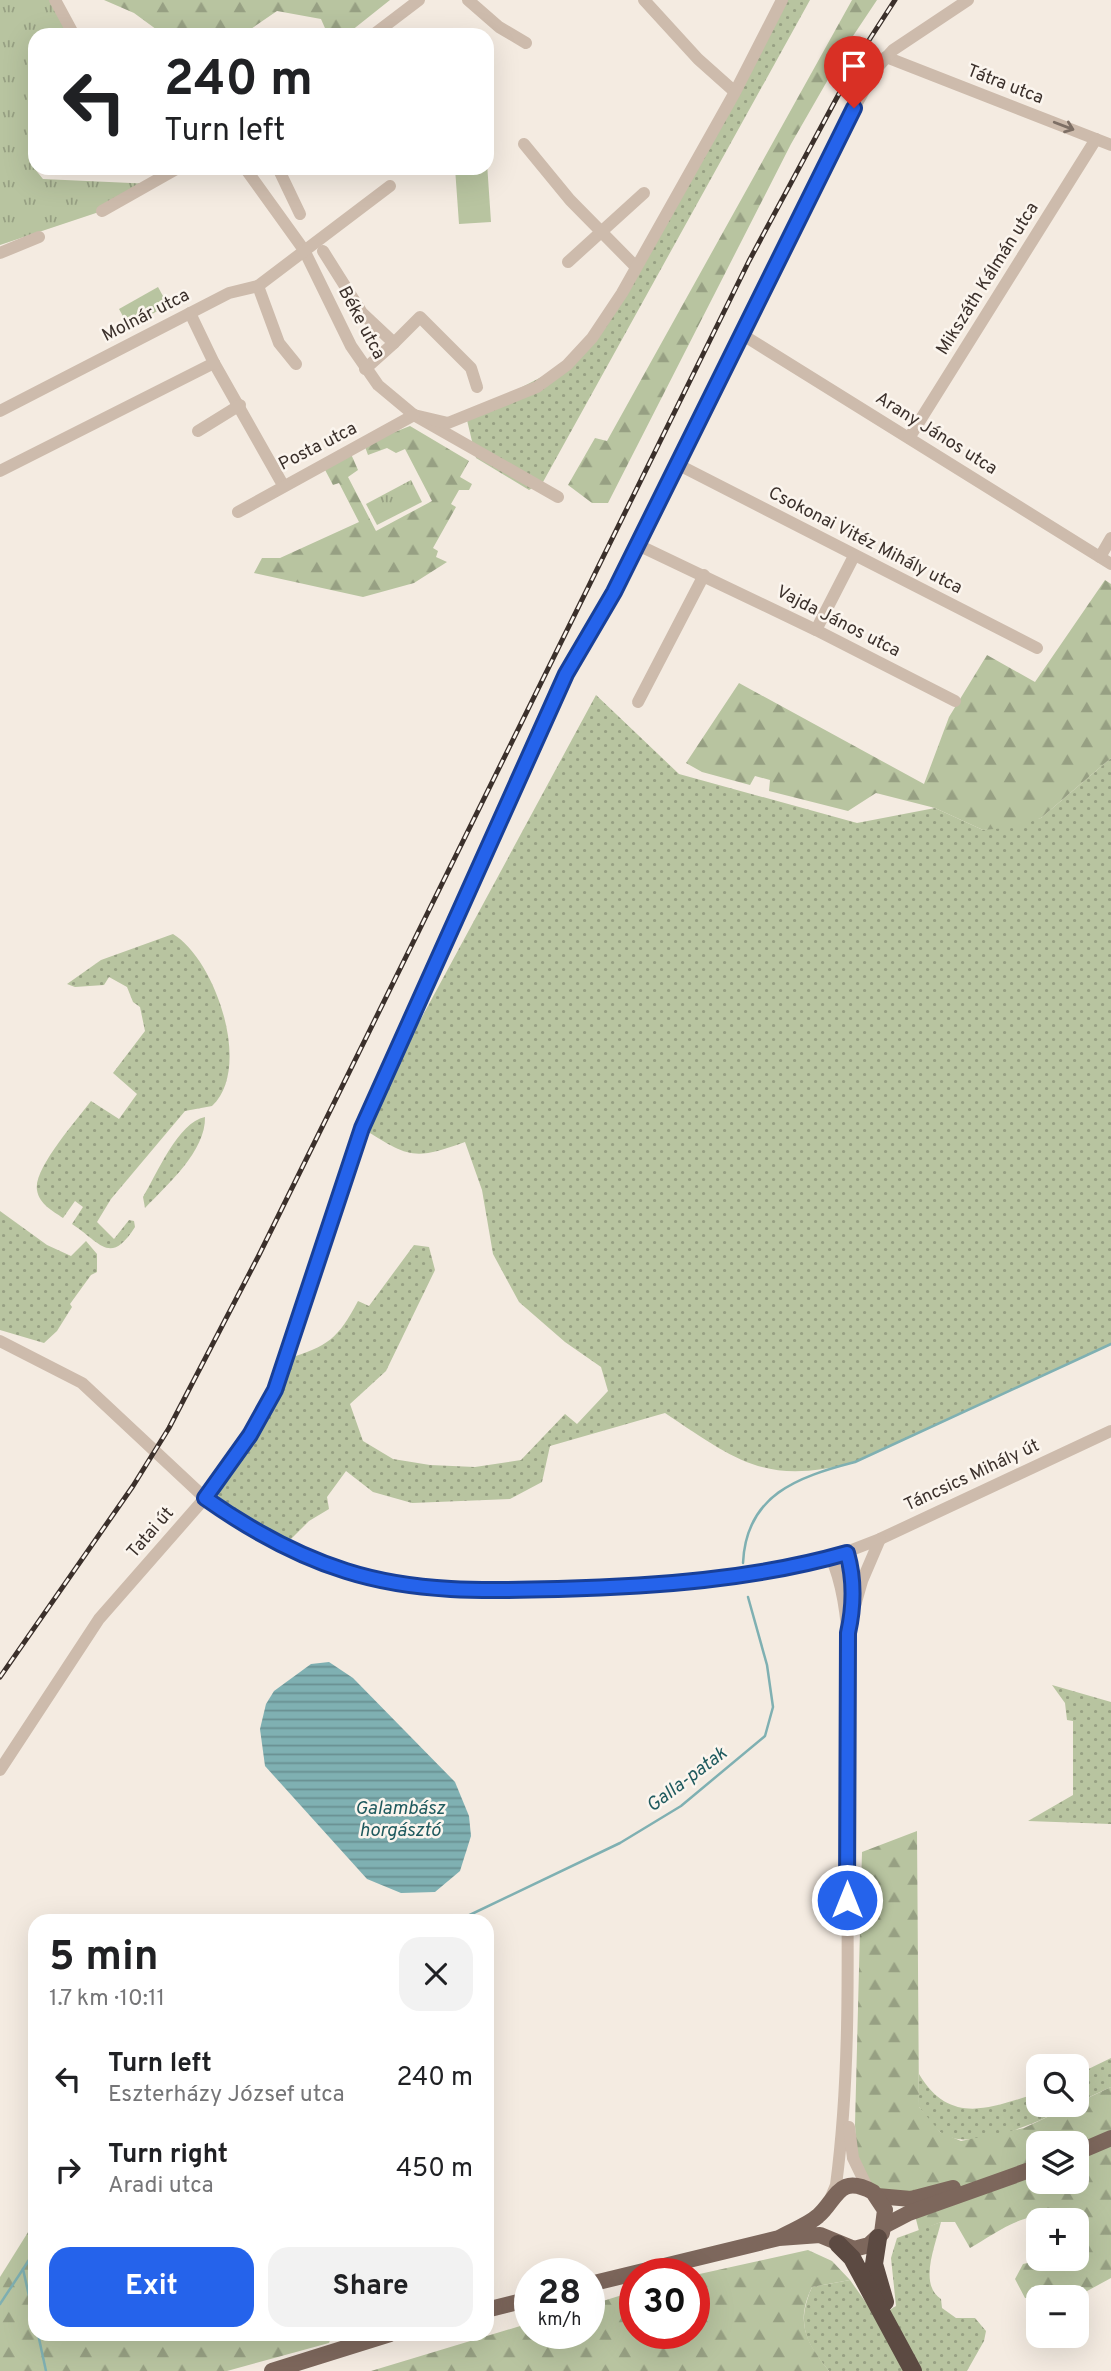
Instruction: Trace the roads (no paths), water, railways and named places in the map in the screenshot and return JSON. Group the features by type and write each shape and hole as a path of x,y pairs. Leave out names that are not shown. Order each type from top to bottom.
{"highway":[{"path":"881,2232 874,2264 892,2329"},
{"path":"838,2244 852,2258 913,2371"}],"main road":[{"path":"1089,2147 1111,2138"},
{"path":"605,2280 779,2238 820,2235 838,2244 859,2248 909,2213 1026,2171"},
{"path":"779,2238 818,2216 828,2202 849,2187 911,2199 1003,2178"},
{"path":"872,2193 885,2210 881,2232"},
{"path":"828,2202 825,2228 838,2244"},
{"path":"494,2308 514,2303"},
{"path":"272,2371 368,2341"}],"street":[{"path":"55,0 70,28"},
{"path":"382,28 419,0"},
{"path":"468,0 499,27 526,43"},
{"path":"644,0 698,59 735,92"},
{"path":"414,415 448,424 537,387 567,365 592,338 636,267 735,92 782,0"},
{"path":"886,57 968,0"},
{"name":"Tátra utca","path":"886,57 1111,145"},
{"name":"Tatai út","path":"0,1770 99,1619 205,1498 250,1435 275,1390 362,1128 566,674 638,545 843,128 886,57"},
{"name":"Mikszáth Kálmán utca","path":"909,438 1096,139"},
{"path":"524,144 602,234 636,267"},
{"path":"102,211 166,175"},
{"name":"Béke utca","path":"250,175 304,250 365,369 414,415 558,497"},
{"path":"281,175 300,214"},
{"name":"Molnár utca","path":"0,411 229,293 258,286 390,186"},
{"path":"568,262 602,234 644,193"},
{"path":"0,253 39,237"},
{"path":"323,251 362,313 394,343"},
{"path":"258,286 279,342 296,363"},
{"path":"190,313 214,363 283,485"},
{"path":"365,369 420,317 471,368 477,387"},
{"name":"Arany János utca","path":"743,335 1105,560"},
{"path":"0,471 214,363"},
{"path":"198,431 240,405"},
{"name":"Posta utca","path":"238,512 283,485 348,454 414,415"},
{"name":"Csokonai Vitéz Mihály utca","path":"677,464 1037,648"},
{"path":"1105,560 1111,538"},
{"name":"Vajda János utca","path":"638,545 816,630 955,701"},
{"path":"816,630 854,556"},
{"path":"638,702 704,575"},
{"path":"0,1342 82,1384 205,1498"},
{"name":"Táncsics Mihály út","path":"205,1498 262,1535 301,1555 348,1572 404,1585 480,1590 653,1587 749,1575 847,1553 1111,1431"},
{"path":"848,1633 853,1611 880,1539"},
{"path":"847,1553 853,1574 853,1611"},
{"path":"828,2202 836,2185 846,2105 848,1633 839,1577 831,1558"},
{"path":"846,2105 853,2158 872,2193"}],"water":[{"name":"Galambász horgásztó","path":"329,1662 353,1678 455,1782 469,1816 471,1836 460,1871 435,1892 401,1893 367,1879 265,1766 260,1729 266,1704 274,1691 311,1664"}],"waterway":[{"name":"Galla-patak","path":"743,1563 746,1540 754,1521 764,1505 778,1493 813,1475 855,1462 1111,1344"},
{"name":"Galla-patak","path":"472,1914 620,1843 681,1806 765,1736 773,1707 767,1665 748,1597"},
{"name":"Galla-patak","path":"0,2304 28,2262"},
{"path":"23,2269 28,2292"},
{"path":"40,2341 46,2371"}],"railway":[{"path":"0,1677 133,1486 169,1428 259,1255 749,261 862,51 895,0"}]}
